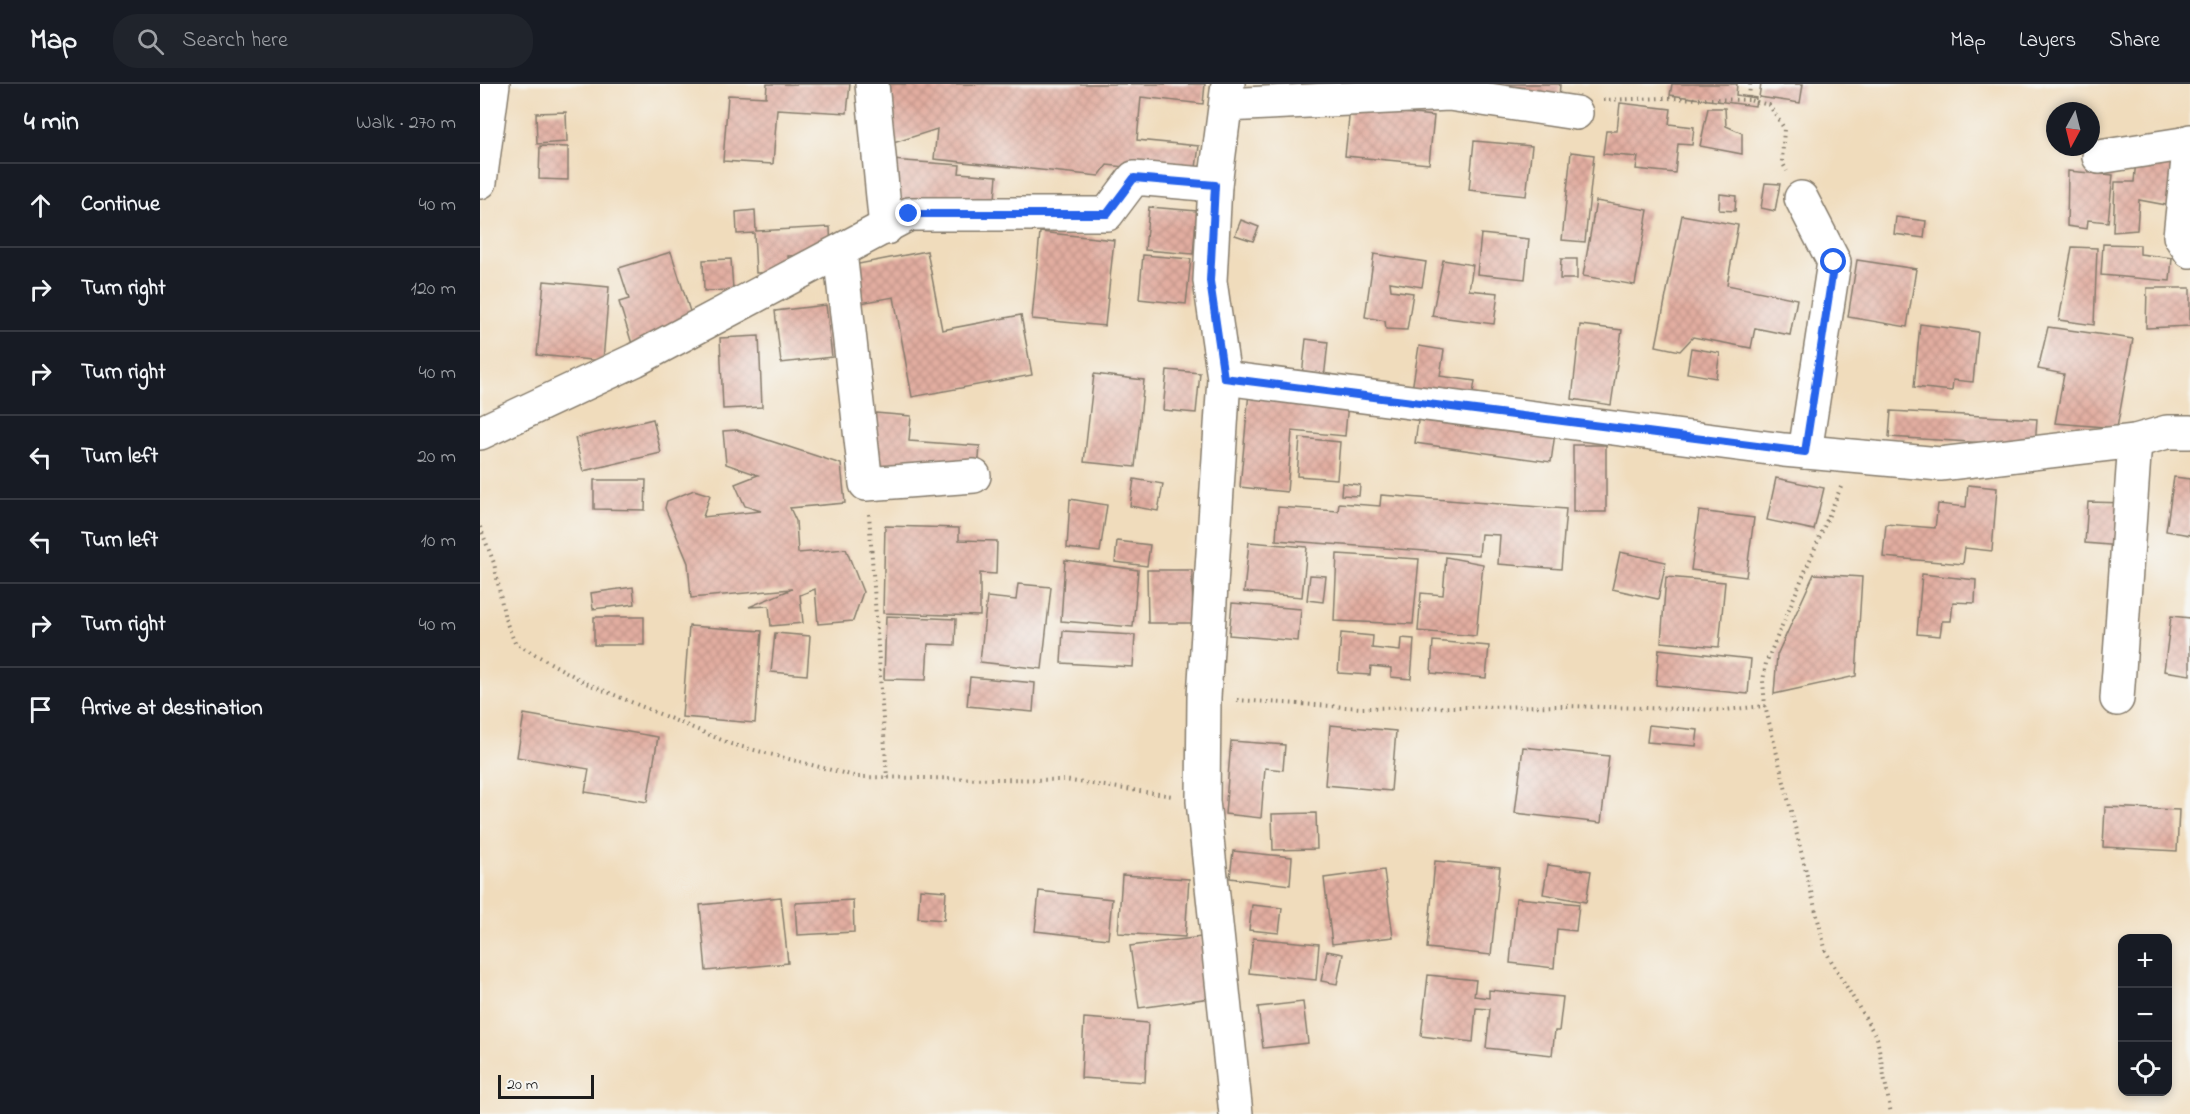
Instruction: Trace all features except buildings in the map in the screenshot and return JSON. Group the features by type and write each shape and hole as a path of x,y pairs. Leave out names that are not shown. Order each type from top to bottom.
{"street":[{"path":"480,182 494,84"},
{"path":"872,84 886,228"},
{"path":"1236,1114 1203,801 1203,698 1224,378 1210,281 1215,185 1227,94 1420,89 1576,113"},
{"path":"2099,157 2189,142 2180,236 2190,251"},
{"path":"480,433 634,360 909,214 1107,214 1134,178 1215,185"},
{"path":"1801,198 1834,262 1805,452"},
{"path":"840,252 866,484 974,476"},
{"path":"1224,378 1805,452 1940,464 2135,441 2168,432 2190,432"},
{"path":"2117,699 2135,441"}],"path":[{"path":"1749,100 1750,84"},
{"path":"1576,113 1586,100 1665,98 1749,100 1769,105 1784,128 1782,162 1801,198"},
{"path":"1855,456 1766,663 1763,681 1765,706 1826,952 1877,1038 1891,1114"},
{"path":"866,484 887,778"},
{"path":"480,527 494,563 505,619 515,643 586,683 731,744 858,777 1064,780 1203,801"},
{"path":"1203,698 1362,708 1564,706 1724,710 1765,706"}],"route":[{"path":"909,214 1107,214 1134,178 1215,185 1210,281 1224,378 1805,452 1834,262"}]}
